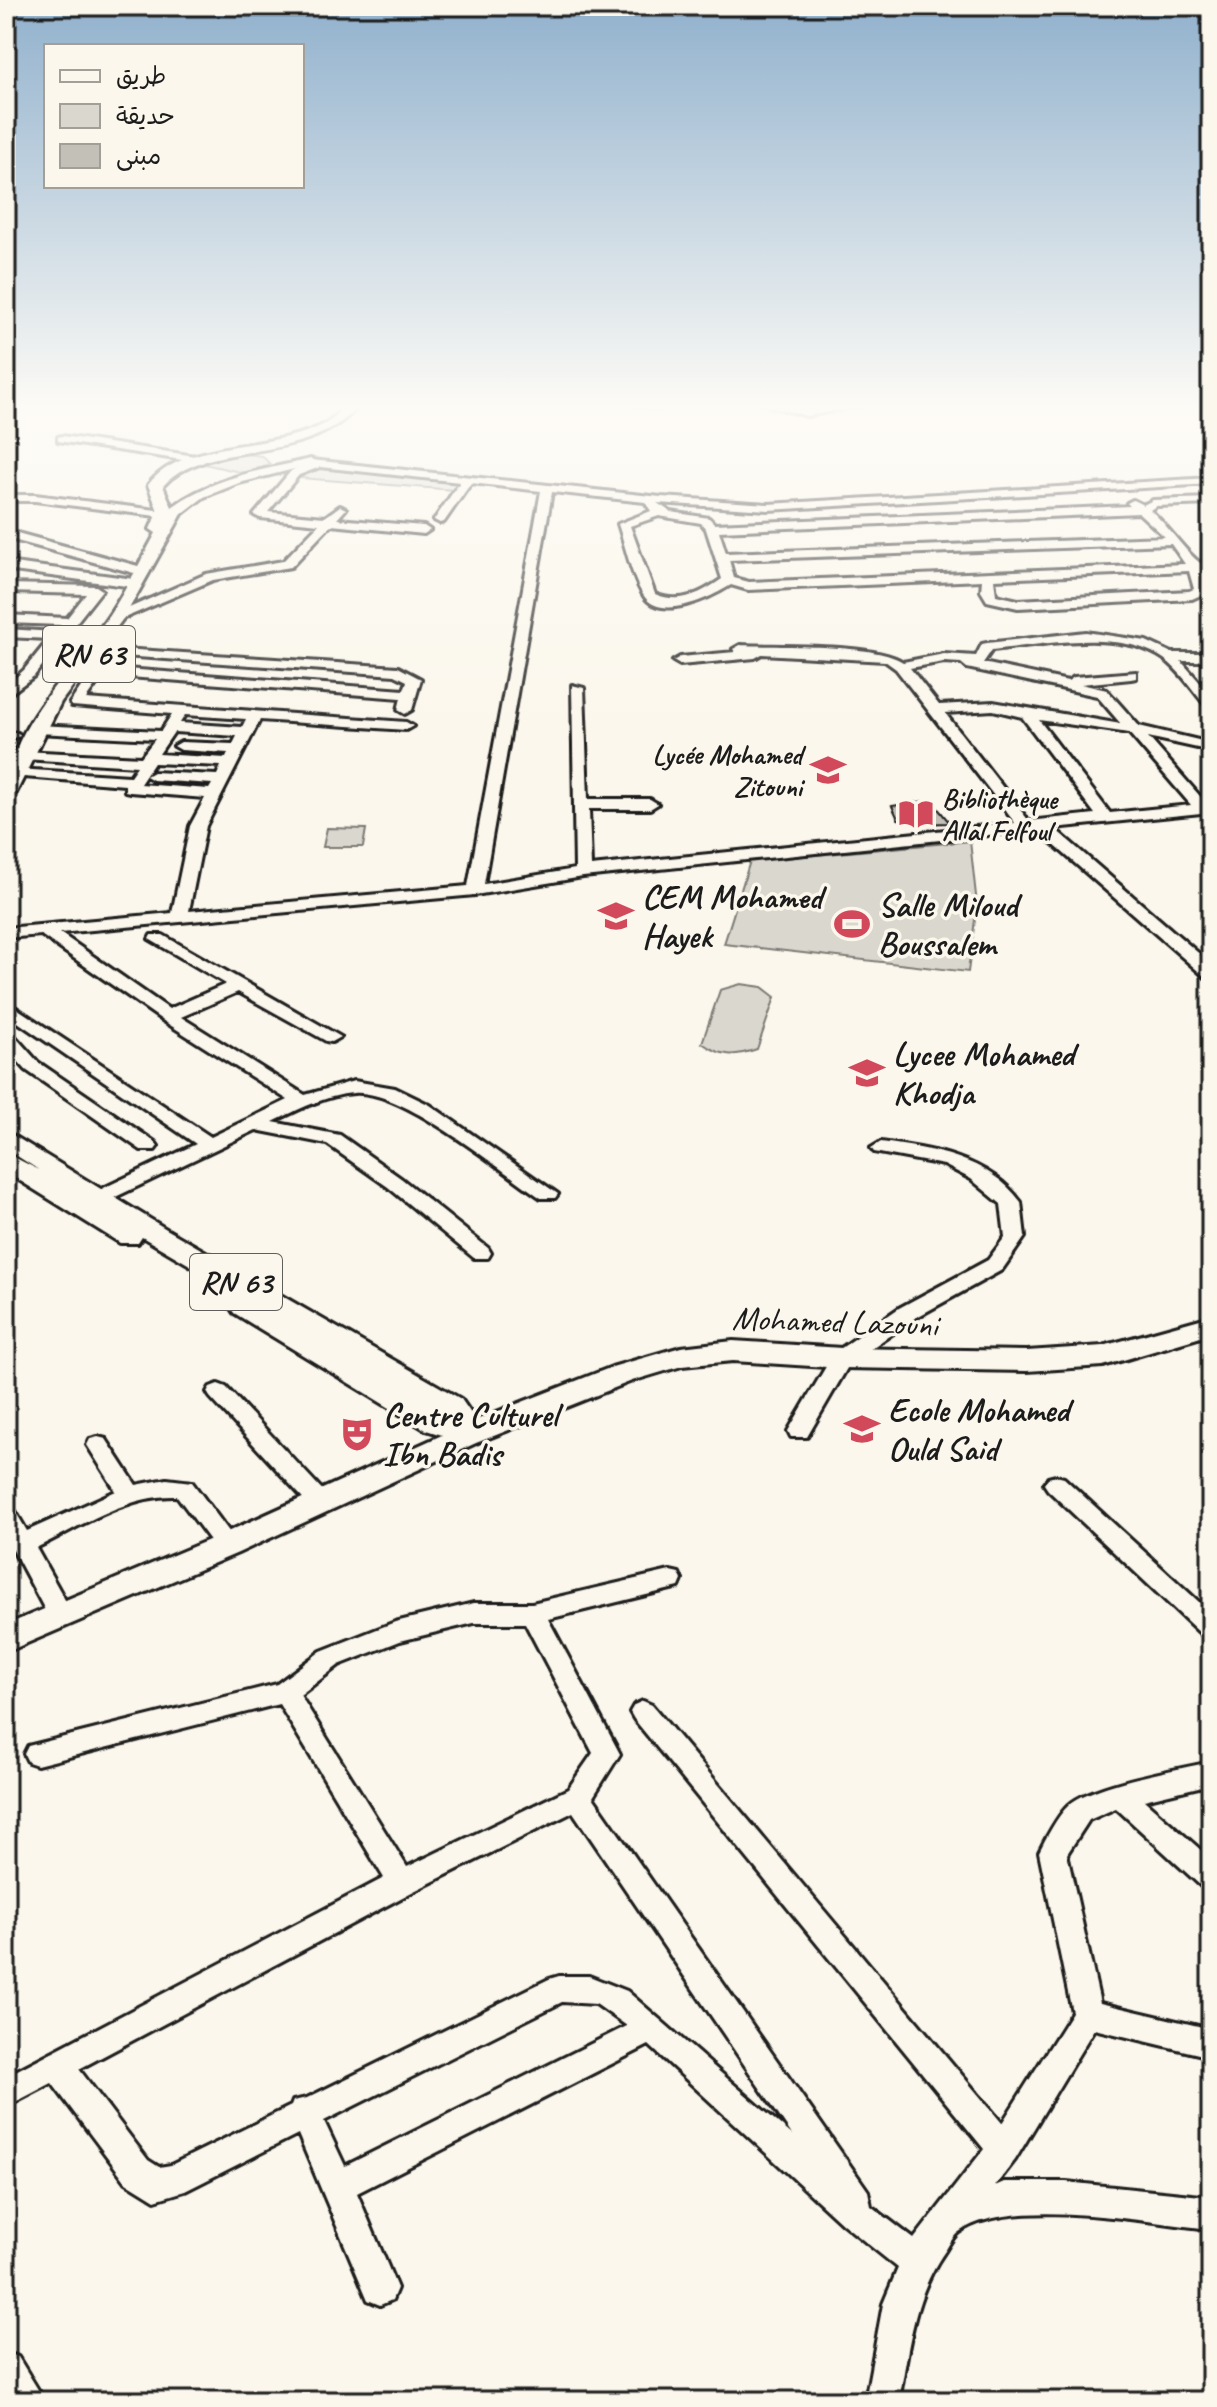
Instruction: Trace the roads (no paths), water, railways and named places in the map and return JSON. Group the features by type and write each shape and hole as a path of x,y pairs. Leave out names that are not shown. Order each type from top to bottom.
{"main road":[{"name":"RN 63","path":"12,744 37,729 168,516"},
{"name":"RN 63","path":"6,793 16,773 12,744 117,616 128,580"},
{"name":"RN 63","path":"6,1138 332,1339 451,1406 461,1432"},
{"path":"6,1161 436,1423 461,1432"},
{"name":"Mohamed Lazouni","path":"6,1639 227,1545 461,1432 622,1374 681,1357 733,1351 842,1358 1027,1361 1103,1356 1208,1329"}],"street":[{"path":"285,516 424,530"},
{"path":"117,616 210,577 284,565 333,516"},
{"path":"440,520 443,516"},
{"path":"475,890 542,516"},
{"path":"646,516 624,524 650,596 657,601 689,602 707,596 729,580"},
{"path":"683,516 705,520 712,528 729,580"},
{"path":"712,528 977,516"},
{"path":"988,577 987,591 991,598 1018,604 1192,595 1201,590 1193,561 1150,516"},
{"path":"6,534 128,580"},
{"path":"723,557 1171,540"},
{"path":"6,566 128,580"},
{"path":"729,580 748,586 1194,567 1211,573"},
{"path":"6,588 96,590 128,580"},
{"path":"6,693 29,673 96,590"},
{"path":"6,619 71,622"},
{"path":"6,633 61,636"},
{"path":"980,660 987,647 1086,636 1146,645 1170,657 1211,703"},
{"path":"87,649 114,649 398,671 414,679 405,718 254,717 79,705 78,701 114,649"},
{"path":"740,649 871,655 960,653 980,660"},
{"path":"680,661 782,651"},
{"path":"871,655 889,658 901,666 934,710 1033,825 1211,973"},
{"path":"1170,657 1211,657"},
{"path":"901,666 944,658 980,660"},
{"path":"944,658 1102,693 1207,807"},
{"path":"99,671 410,695"},
{"path":"6,672 29,673"},
{"path":"1068,687 1075,680 1131,675"},
{"path":"577,688 583,872"},
{"path":"934,710 993,706 1133,729 1211,747"},
{"path":"180,712 130,788 216,787"},
{"path":"1027,714 1106,818"},
{"path":"179,918 198,826 254,717"},
{"path":"37,729 150,755"},
{"path":"16,773 150,755 245,732"},
{"path":"12,744 150,755 232,756"},
{"path":"583,804 650,804"},
{"path":"6,933 475,890 583,872 1207,807"},
{"path":"46,931 168,1016 302,1101"},
{"path":"157,939 332,1037"},
{"path":"168,1016 239,985"},
{"path":"6,1006 210,1145"},
{"path":"6,1037 32,1066 148,1146"},
{"path":"100,1197 302,1101 354,1087 388,1092 423,1109 548,1194"},
{"path":"256,1125 333,1139 395,1183 481,1253"},
{"path":"799,1431 842,1358 907,1313 995,1265 1015,1237 1011,1202 982,1176 952,1158 881,1148"},
{"path":"218,1392 320,1502"},
{"path":"98,1445 131,1496"},
{"path":"1056,1484 1211,1628"},
{"path":"22,1544 131,1496 164,1486 184,1488 227,1545"},
{"path":"6,1515 61,1616"},
{"path":"37,1754 285,1692 330,1658 395,1632 474,1613 532,1613 670,1580"},
{"path":"6,2092 402,1883 578,1797 607,1754 532,1613"},
{"path":"285,1692 402,1883"},
{"path":"643,1712 1004,2149"},
{"path":"882,2401 900,2304 917,2262 1004,2149 1087,2014 1053,1852 1079,1812 1119,1794 1211,1773"},
{"path":"1119,1794 1211,1877"},
{"path":"578,1797 879,2235"},
{"path":"57,2065 137,2171 155,2184 174,2180 304,2112 559,1989 583,1987 608,1995 651,2029 711,2079 879,2235 917,2262"},
{"path":"1087,2014 1211,2043"},
{"path":"338,2186 651,2029"},
{"path":"304,2112 380,2288"},
{"path":"947,2220 1004,2198 1066,2198 1211,2213"},
{"path":"6,2369 28,2401"}],"place":[{"name":"Lycée Mohamed Zitouni","path":"828,770"},
{"name":"Bibliothèque Allal Felfoul","path":"916,814"},
{"name":"CEM Mohamed Hayek","path":"616,916"},
{"name":"Salle Miloud Boussalem","path":"852,924"},
{"name":"Lycee Mohamed Khodja","path":"867,1073"},
{"name":"Ecole Mohamed Ould Said","path":"862,1429"},
{"name":"Centre Culturel Ibn Badis","path":"357,1434"}]}
